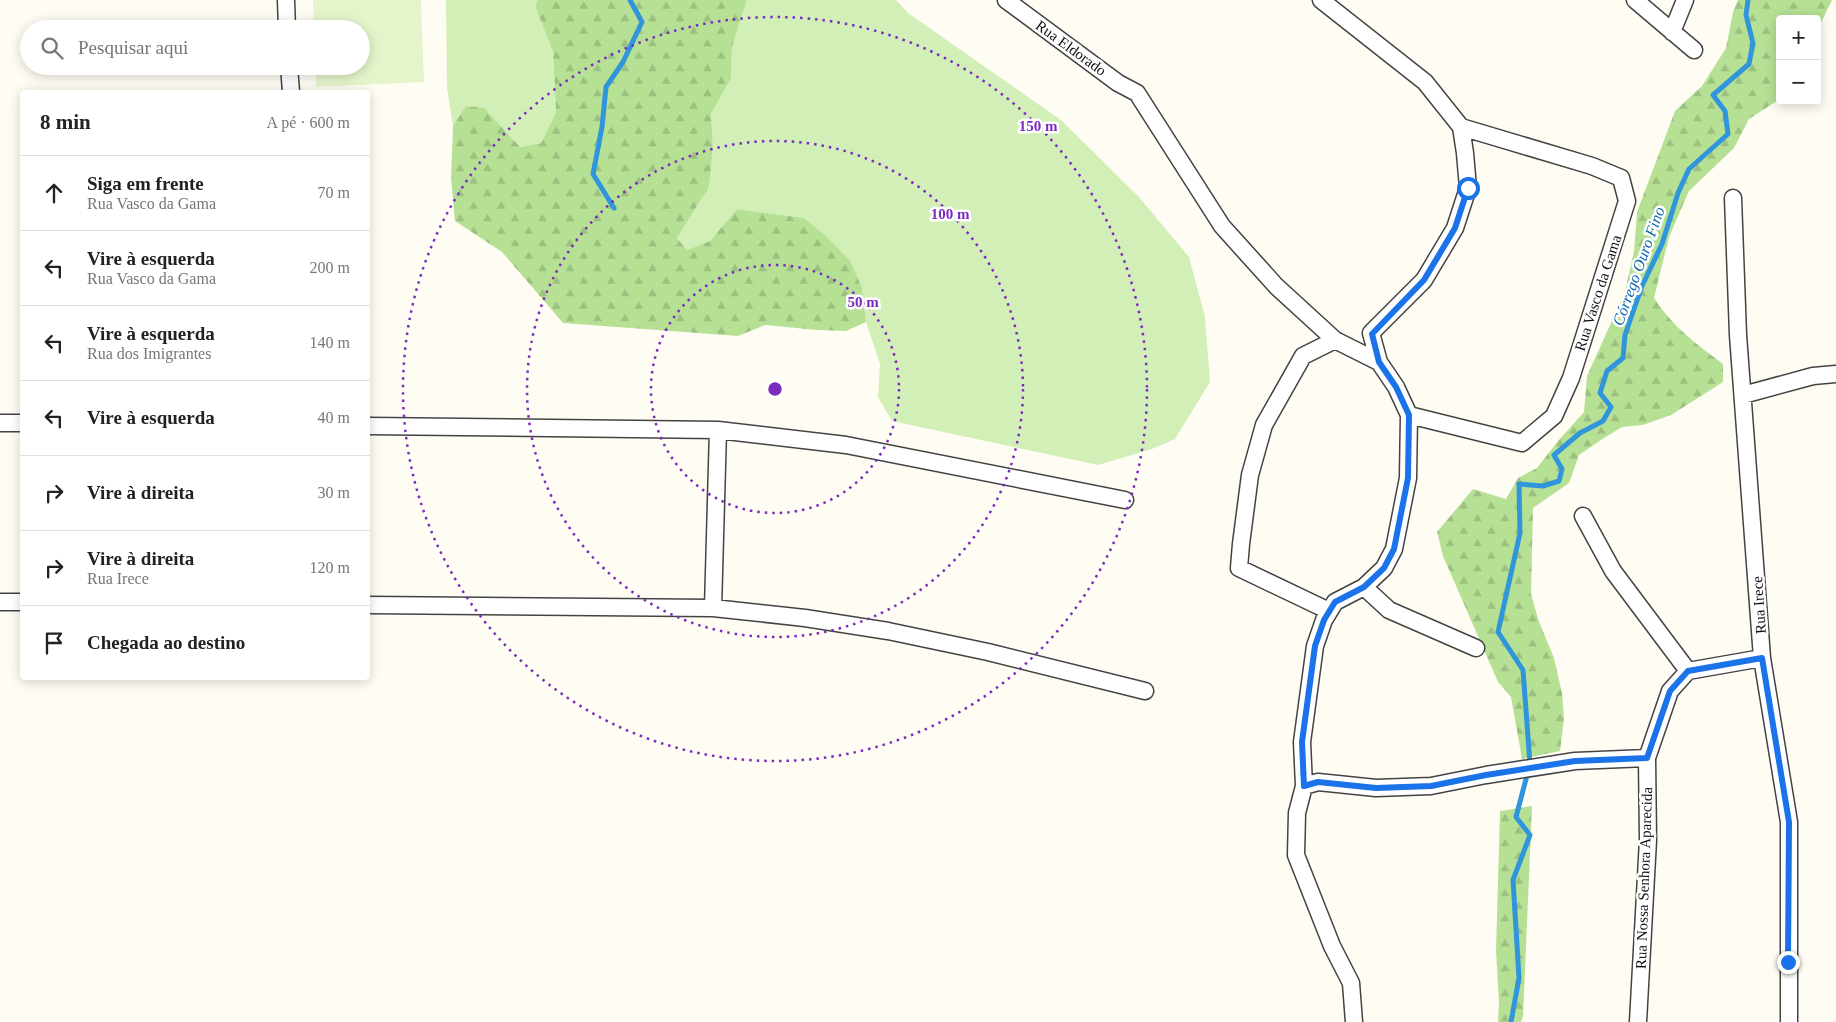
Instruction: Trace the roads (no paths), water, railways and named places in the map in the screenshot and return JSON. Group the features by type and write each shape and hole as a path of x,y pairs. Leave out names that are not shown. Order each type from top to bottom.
{"street":[{"path":"286,0 287,20"},
{"name":"Rua Eldorado","path":"1006,0 1111,78 1137,93 1222,226 1276,286 1335,340"},
{"path":"1321,0 1425,82 1460,127 1468,188 1455,228 1424,280 1372,334 1379,362 1396,387 1409,415 1408,478 1394,549 1384,568 1364,587 1335,602 1324,620 1315,646 1302,742 1304,786 1297,813 1296,855 1332,946 1351,983 1354,1022"},
{"path":"1635,0 1694,50"},
{"path":"1672,32 1685,0"},
{"path":"289,75 290,90"},
{"name":"Rua Vasco da Gama","path":"1409,415 1522,443 1554,416 1571,378 1627,202 1621,178 1592,166 1460,127"},
{"name":"Rua Irece","path":"1733,198 1738,335 1762,658 1789,822 1789,1022"},
{"path":"1329,611 1240,568 1241,544 1250,475 1264,425 1303,356 1335,340 1379,362"},
{"path":"1743,395 1814,376 1836,374"},
{"path":"0,423 20,423"},
{"path":"370,426 718,430 846,445 1125,500"},
{"path":"713,608 718,430"},
{"path":"1584,516 1613,571 1688,671 1762,658"},
{"path":"1364,587 1388,610 1476,648"},
{"path":"0,602 20,602"},
{"path":"370,605 713,608 805,618 888,631 988,652 1145,691"},
{"name":"Rua Nossa Senhora Aparecida","path":"1638,1022 1648,840 1647,758 1670,691 1688,671"},
{"path":"1304,786 1318,782 1376,788 1431,786 1575,761 1647,758"}],"waterway":[{"path":"614,208 593,174 602,127 606,87 623,62 642,22 630,0"},
{"name":"Córrego Ouro Fino","path":"1511,1022 1519,978 1513,880 1530,835 1516,817 1530,764 1523,670 1498,632 1520,533 1519,484 1543,486 1559,481 1562,469 1554,455 1580,433 1603,421 1611,407 1600,393 1607,371 1623,358 1625,335 1642,286 1662,244 1678,193 1689,169 1728,134 1725,111 1713,95 1749,64 1753,43 1746,15 1748,0"}]}
